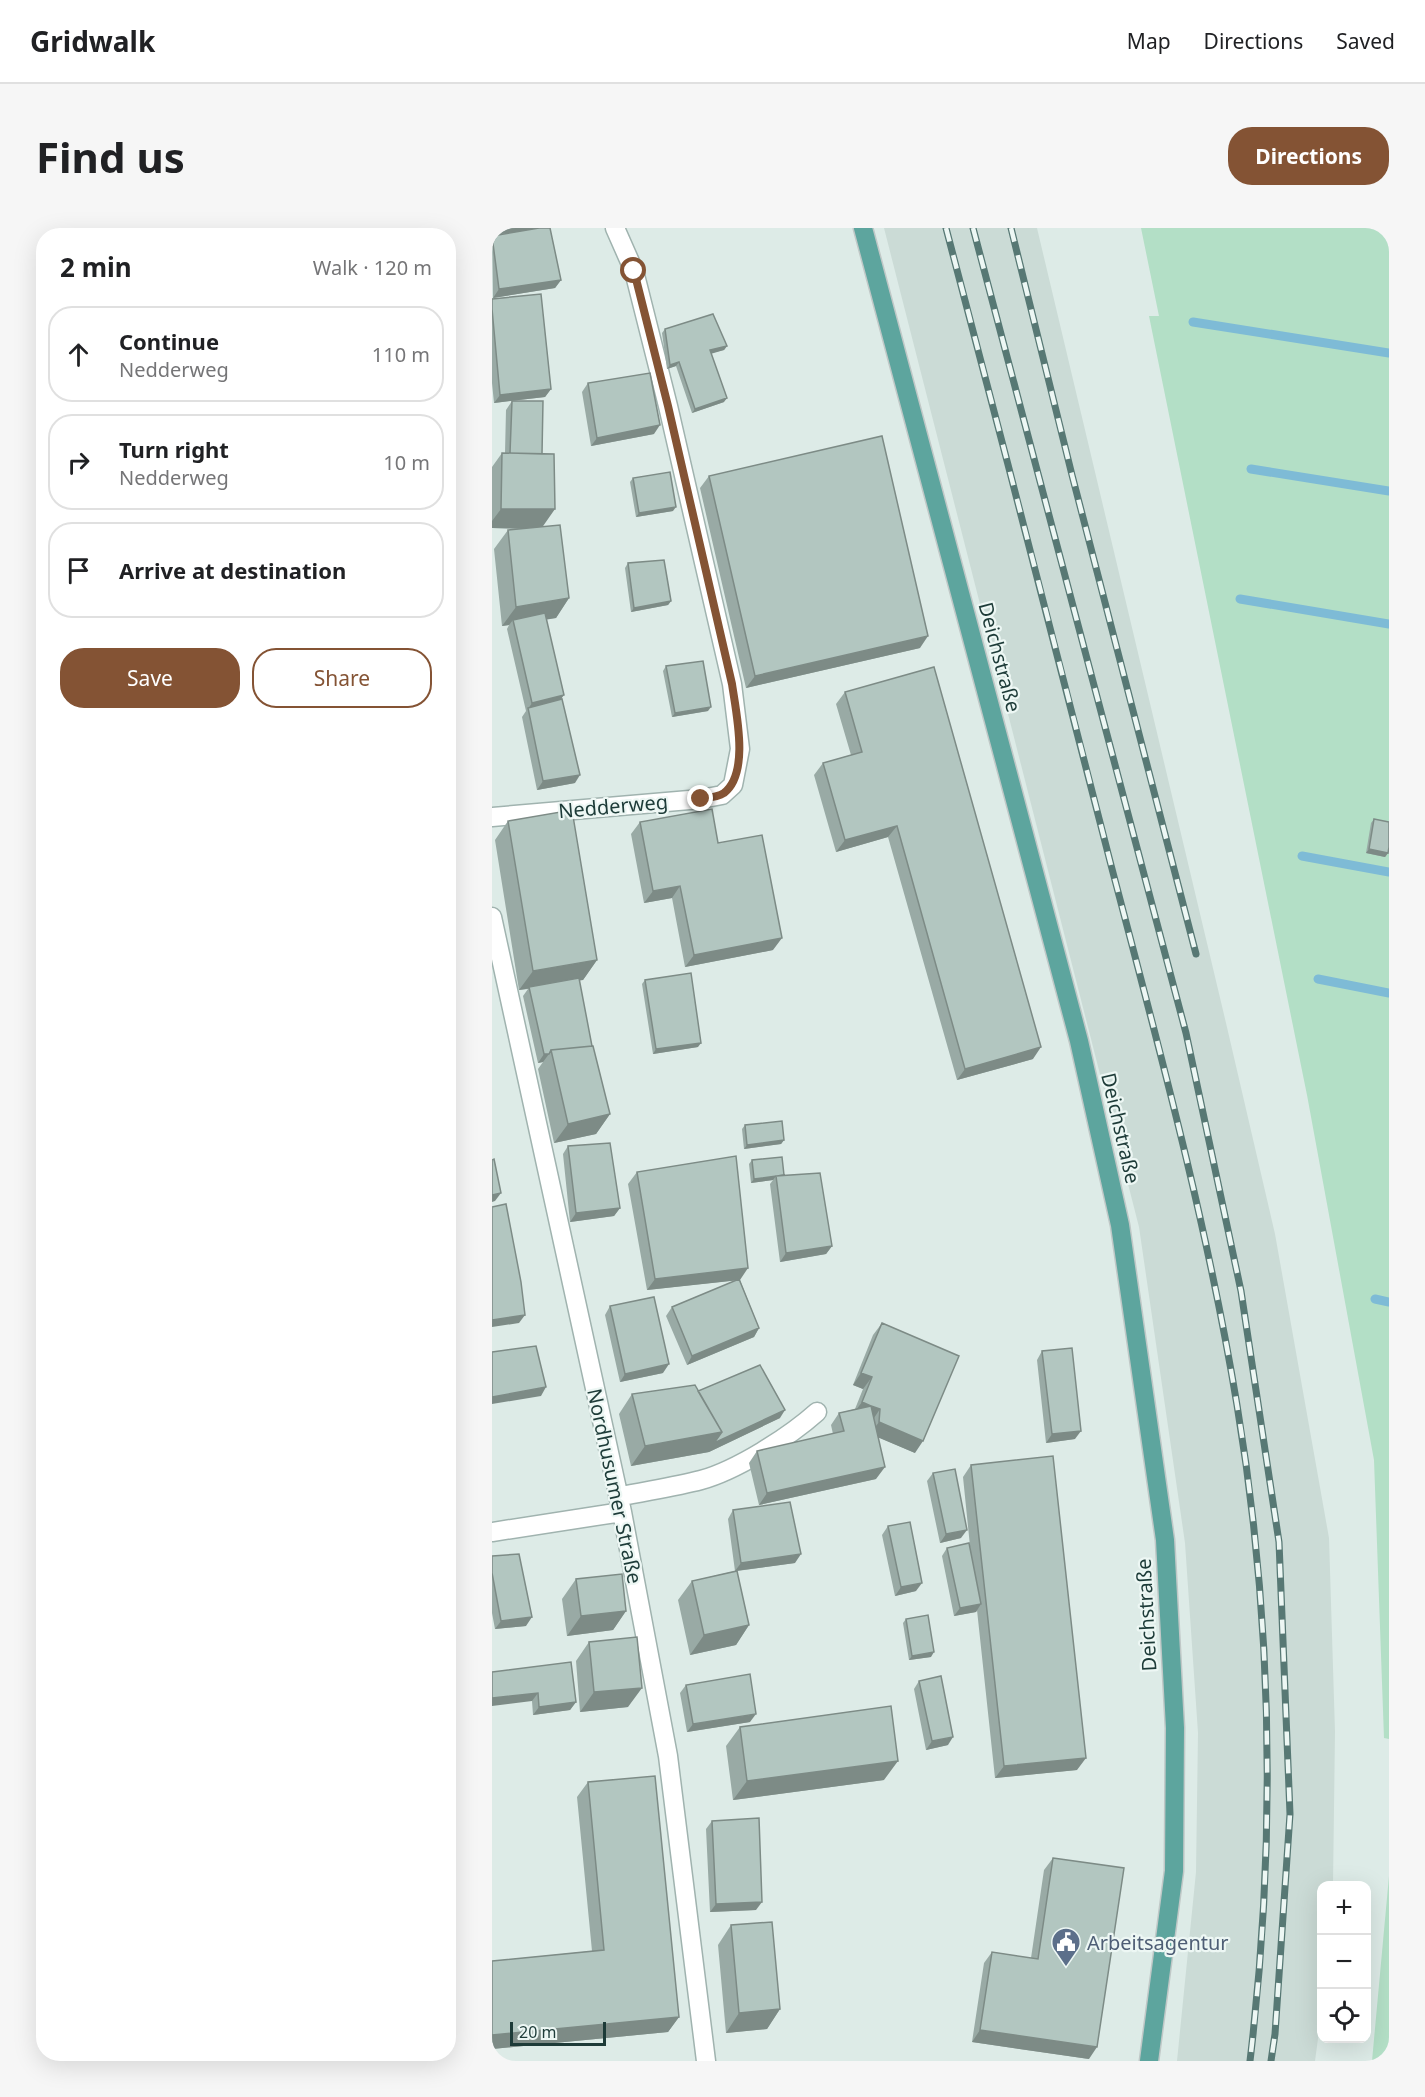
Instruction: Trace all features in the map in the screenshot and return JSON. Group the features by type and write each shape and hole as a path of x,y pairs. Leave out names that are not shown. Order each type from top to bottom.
{"main road":[{"name":"Deichstraße","path":"863,228 1079,1041 1120,1226 1165,1540 1175,1728 1174,1871 1149,2061"}],"street":[{"name":"Nedderweg","path":"492,817 701,799 722,795 733,785 737,767 740,749 732,684 668,406 634,271 615,228"},
{"name":"Nordhusumer Straße","path":"492,917 620,1505 668,1756 705,2061"},
{"path":"492,1532 620,1505 727,1471 799,1428 817,1412"}],"shaded area":[{"path":"884,228 1037,228 1226,1023 1275,1234 1329,1538 1335,1732 1333,1881 1317,1881 1317,2043 1315,2061 1177,2061 1196,1872 1198,1733 1185,1543 1139,1227"}],"green space":[{"path":"1141,228 1389,228 1389,1739 1384,1738 1374,1460 1307,1095 1149,316 1159,316"},
{"path":"1389,1876 1389,2061 1372,2061"}],"building":[{"path":"550,228 561,280 499,289 492,236"},
{"path":"541,294 551,389 500,395 492,299"},
{"path":"713,314 727,346 710,350 727,398 695,409 679,362 670,365 665,329"},
{"path":"650,373 660,425 597,438 588,383"},
{"path":"512,401 543,401 542,454 510,453"},
{"path":"882,436 928,636 755,676 709,476"},
{"path":"502,453 554,454 555,509 501,509"},
{"path":"670,472 676,507 639,513 633,478"},
{"path":"560,525 569,598 516,607 508,530"},
{"path":"664,560 671,601 634,608 628,563"},
{"path":"545,613 564,695 532,703 513,620"},
{"path":"703,661 711,707 675,713 666,666"},
{"path":"934,667 1041,1047 965,1069 897,826 845,840 823,763 862,752 845,692"},
{"path":"562,699 580,775 543,781 528,708"},
{"path":"712,809 718,843 762,835 782,938 694,955 680,886 653,891 640,822"},
{"path":"572,810 597,960 533,971 508,821"},
{"path":"1374,819 1389,822 1388,853 1369,849"},
{"path":"691,973 701,1043 656,1049 645,980"},
{"path":"579,978 592,1046 551,1050 549,1054 544,1054 529,987"},
{"path":"593,1046 610,1114 568,1124 551,1050"},
{"path":"782,1121 784,1140 747,1145 745,1125"},
{"path":"610,1143 620,1208 576,1213 568,1146"},
{"path":"736,1156 748,1268 655,1279 637,1172"},
{"path":"782,1157 784,1175 754,1179 752,1160"},
{"path":"494,1159 501,1193 492,1195 492,1160"},
{"path":"820,1173 832,1246 786,1253 776,1176"},
{"path":"506,1204 525,1315 492,1320 492,1207"},
{"path":"739,1279 759,1328 692,1356 672,1307"},
{"path":"654,1297 669,1364 625,1374 610,1306"},
{"path":"882,1323 959,1356 923,1441 879,1422 880,1409 862,1402 872,1377 861,1373"},
{"path":"536,1346 546,1387 492,1397 492,1352"},
{"path":"1072,1348 1081,1431 1052,1434 1042,1351"},
{"path":"760,1365 785,1410 714,1443 722,1432 698,1391"},
{"path":"695,1385 722,1432 645,1446 632,1394"},
{"path":"871,1406 885,1467 767,1493 757,1451 844,1431 839,1413"},
{"path":"1053,1456 1086,1758 1004,1766 971,1465"},
{"path":"955,1469 967,1530 946,1534 933,1473"},
{"path":"790,1502 801,1554 741,1563 733,1510"},
{"path":"910,1522 922,1583 901,1587 888,1526"},
{"path":"969,1543 981,1604 960,1608 947,1548"},
{"path":"519,1554 532,1617 501,1621 492,1573 492,1556"},
{"path":"737,1571 749,1625 704,1635 692,1581"},
{"path":"622,1574 626,1611 581,1616 576,1579"},
{"path":"928,1615 934,1652 912,1656 906,1619"},
{"path":"637,1637 642,1688 594,1692 589,1642"},
{"path":"571,1662 576,1702 539,1707 538,1693 492,1698 492,1672"},
{"path":"750,1674 756,1714 693,1724 686,1685"},
{"path":"941,1676 953,1737 932,1741 919,1681"},
{"path":"891,1706 898,1761 747,1781 740,1727"},
{"path":"655,1776 679,2017 492,2035 492,1961 604,1950 588,1782"},
{"path":"759,1818 762,1902 716,1904 712,1821"},
{"name":"Arbeitsagentur","path":"1053,1858 1124,1868 1097,2047 980,2030 992,1952 1038,1959"},
{"path":"772,1922 780,2009 739,2013 731,1925"}],"waterway":[{"path":"1193,322 1389,353"},
{"path":"1251,469 1389,491"},
{"path":"1240,599 1389,624"},
{"path":"1302,856 1389,872"},
{"path":"1318,979 1389,993"},
{"path":"1375,1299 1389,1302"}],"railway":[{"path":"946,228 1164,1067 1211,1269 1237,1405 1258,1568 1267,1733 1264,1897 1250,2061"},
{"path":"973,228 1186,1033 1241,1291 1279,1542 1290,1814 1275,2034 1271,2061"},
{"path":"1011,228 1072,475 1196,954"}],"place":[{"name":"Arbeitsagentur","path":"1066,1968"}],"route":[{"path":"634,271 668,406 732,684 738,724 740,749 733,785 722,795 701,799"}]}
